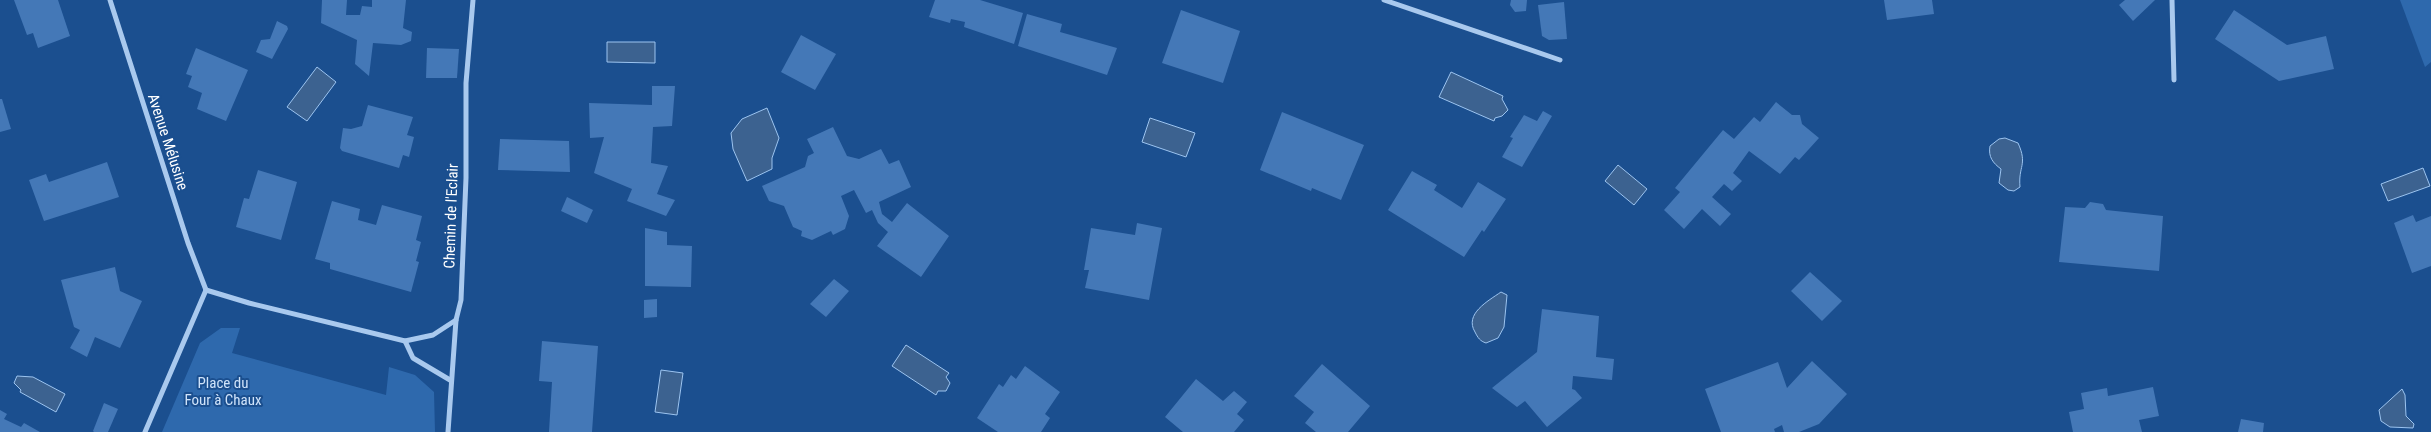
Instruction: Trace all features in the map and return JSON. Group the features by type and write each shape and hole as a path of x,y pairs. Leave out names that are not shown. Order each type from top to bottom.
{"street":[{"name":"Avenue Mélusine","path":"110,0 188,244 206,290"},
{"name":"Chemin de l'Eclair","path":"448,432 450,380 456,320 461,300 466,178 466,83 473,0"},
{"path":"1384,0 1560,60"},
{"path":"2172,0 2174,80"},
{"path":"145,432 206,290 249,304 405,341 433,335 456,320"},
{"path":"405,341 412,358 450,380"}],"green space":[{"path":"2400,0 2431,0 2431,62 2425,67"},
{"name":"Place du Four à Chaux","path":"221,328 240,328 232,353 386,395 389,367 415,375 434,392 435,432 162,432 200,343"}],"shaded area":[{"path":"607,42 655,42 655,63 607,62"},
{"path":"317,67 336,82 307,121 287,107"},
{"path":"1451,72 1503,96 1502,99 1508,110 1502,116 1495,118 1494,121 1439,97"},
{"path":"767,108 779,138 772,158 772,169 747,181 733,149 731,133 742,119"},
{"path":"1150,118 1195,133 1186,157 1142,142"},
{"path":"2005,138 2018,143 2021,150 2020,187 2014,191 2008,190 1999,183 2001,169 1990,157 1990,146 1999,139"},
{"path":"1618,165 1647,189 1634,205 1605,181"},
{"path":"2423,168 2430,186 2388,201 2381,184"},
{"path":"1501,292 1507,295 1504,327 1498,338 1486,343 1477,336 1472,325 1473,319 1479,309"},
{"path":"906,345 949,373 946,377 950,383 946,391 938,391 936,395 892,366"},
{"path":"661,370 683,373 677,415 655,412"},
{"path":"17,376 33,377 65,394 56,412 20,392 21,390 14,383"},
{"path":"2402,389 2405,395 2406,416 2414,424 2413,428 2390,427 2381,421 2379,410"}],"building":[{"path":"14,0 58,0 70,36 38,48 33,33 27,35"},
{"path":"322,0 347,0 346,15 360,15 362,6 372,7 372,0 406,0 403,28 412,32 411,41 401,45 373,43 369,76 355,64 357,40 321,23"},
{"path":"935,0 980,0 1023,13 1014,44 964,27 965,22 951,19 950,23 929,17"},
{"path":"1511,0 1527,0 1526,11 1515,12 1510,5"},
{"path":"1884,0 1932,0 1934,14 1887,20"},
{"path":"2125,0 2155,0 2133,21 2119,5"},
{"path":"1564,2 1567,39 1549,40 1542,36 1538,5"},
{"path":"1181,10 1240,31 1223,83 1162,63"},
{"path":"2234,10 2287,45 2326,36 2334,69 2279,81 2215,39"},
{"path":"1027,14 1062,24 1060,32 1117,48 1107,75 1018,46"},
{"path":"277,21 287,26 288,29 272,59 256,52 261,40 270,39"},
{"path":"801,35 836,54 815,90 781,72"},
{"path":"196,48 248,70 226,121 197,109 202,93 188,87 192,76 186,74"},
{"path":"427,48 459,49 457,78 426,78"},
{"path":"652,86 675,86 672,126 653,127 651,163 668,166 657,194 675,200 666,216 627,201 632,189 594,173 604,137 590,138 589,103 652,105"},
{"path":"0,99 2,99 11,129 0,132"},
{"path":"1776,102 1792,115 1800,115 1802,124 1819,138 1799,160 1795,157 1780,174 1749,151 1733,173 1742,181 1732,191 1724,184 1712,197 1731,214 1720,226 1702,209 1684,229 1664,210 1680,192 1675,188 1723,130 1734,139 1754,117 1760,122"},
{"path":"368,105 413,117 407,135 414,137 409,157 403,155 399,168 342,151 340,148 343,128 351,129 362,126"},
{"path":"1543,111 1552,116 1522,167 1502,157 1513,138 1510,137 1524,115 1537,121"},
{"path":"1282,112 1364,145 1341,200 1312,188 1311,191 1260,170"},
{"path":"833,127 847,156 859,159 881,149 889,164 899,160 911,187 879,202 882,214 892,222 907,203 949,236 921,277 877,246 888,232 878,223 872,210 866,213 854,190 841,196 849,216 845,229 833,235 831,231 812,240 801,236 802,231 793,227 784,206 769,201 762,186 805,167 808,156 814,153 807,139"},
{"path":"500,139 569,141 570,172 498,170"},
{"path":"107,162 119,197 44,221 29,180 46,174 49,182"},
{"path":"258,170 297,182 281,240 236,227 244,198 249,199"},
{"path":"1412,171 1437,185 1434,190 1462,208 1478,182 1506,199 1484,232 1482,230 1464,257 1388,210"},
{"path":"567,197 593,210 587,223 561,211"},
{"path":"332,201 360,209 358,220 376,225 382,205 422,216 416,240 421,242 416,261 419,262 411,292 330,269 330,263 315,259"},
{"path":"2090,202 2103,204 2106,210 2163,216 2159,271 2059,262 2065,207 2085,208"},
{"path":"2413,215 2416,222 2431,216 2431,266 2412,273 2394,223"},
{"path":"1137,223 1162,228 1149,300 1085,288 1089,270 1084,270 1091,228 1135,235"},
{"path":"645,228 667,232 667,245 692,246 691,287 645,286"},
{"path":"115,267 120,291 142,301 120,348 95,337 87,357 70,348 80,330 74,327 61,280"},
{"path":"1810,272 1842,301 1822,321 1791,291"},
{"path":"834,279 849,291 826,317 810,304"},
{"path":"657,299 657,317 644,318 644,300"},
{"path":"1542,309 1599,316 1596,357 1614,359 1612,380 1573,376 1572,389 1582,398 1547,427 1525,401 1517,407 1492,388 1537,352"},
{"path":"542,341 598,346 592,432 549,432 552,382 539,381"},
{"path":"1812,361 1847,394 1819,424 1799,432 1784,432 1782,425 1774,429 1775,432 1721,432 1705,389 1778,362 1787,388"},
{"path":"1322,364 1370,406 1348,432 1316,432 1305,423 1314,412 1294,396"},
{"path":"1025,366 1060,392 1045,414 1050,418 1041,432 998,432 977,418 999,384 1003,387 1011,375 1016,379"},
{"path":"1196,379 1223,401 1234,391 1247,402 1237,414 1244,420 1234,432 1183,432 1165,417"},
{"path":"2153,387 2159,416 2139,420 2142,432 2073,432 2069,412 2084,409 2081,393 2107,388 2108,396"},
{"path":"104,403 118,409 108,432 94,432 93,431"},
{"path":"0,410 7,414 4,419 21,427 24,423 40,432 0,432"},
{"path":"2241,419 2264,423 2263,432 2238,432"}]}
